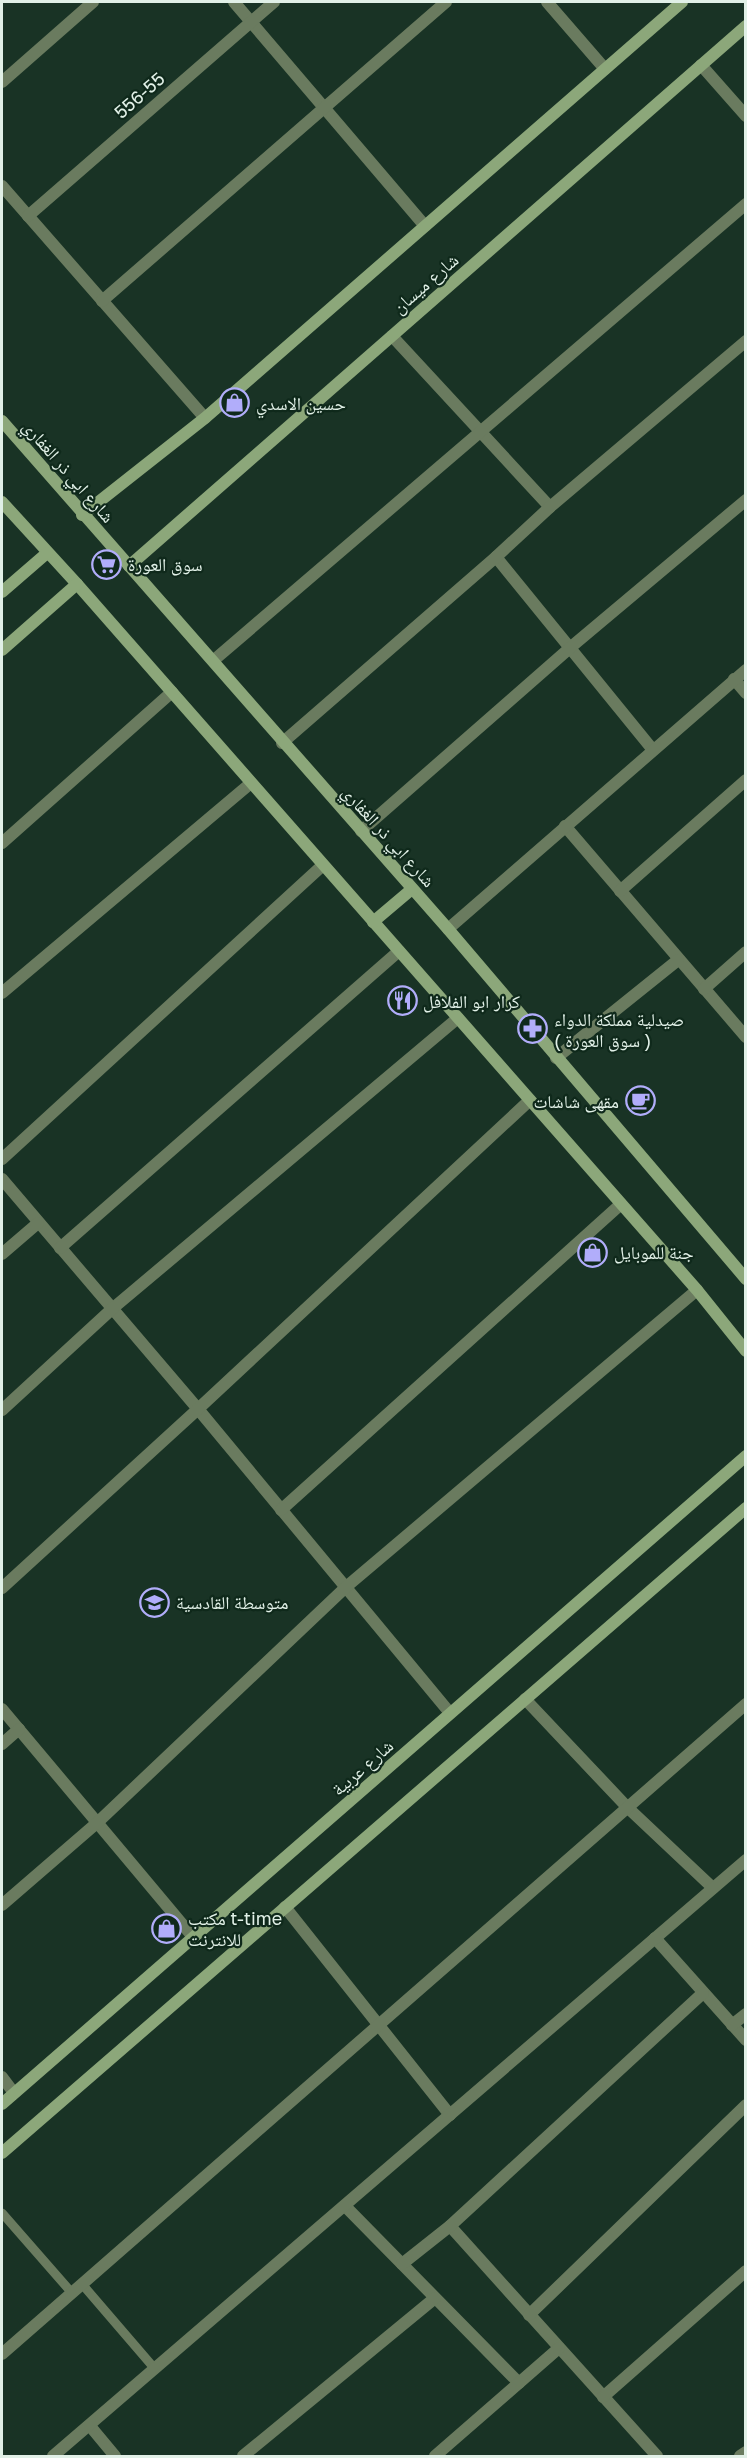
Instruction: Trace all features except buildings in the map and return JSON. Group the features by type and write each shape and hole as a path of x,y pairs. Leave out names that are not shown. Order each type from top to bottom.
{"main road":[{"path":"82,515 205,418 682,2"},
{"name":"شارع ميسان","path":"129,566 746,26"},
{"name":"شارع ابي ذر الغفاري","path":"2,421 82,515 214,660 282,743 448,929 746,1279"},
{"path":"2,502 77,584 697,1290 746,1351"},
{"path":"2,592 47,553"},
{"path":"2,650 77,584"},
{"path":"373,921 412,889"},
{"name":"شارع عربية","path":"2,2104 746,1456"},
{"path":"2,2153 746,1508"}],"street":[{"path":"2,82 93,2"},
{"path":"234,2 424,226"},
{"name":"556-55","path":"28,216 274,2"},
{"path":"102,301 446,2"},
{"path":"547,2 605,69"},
{"path":"701,65 746,116"},
{"path":"2,186 205,418"},
{"path":"214,660 746,204"},
{"path":"392,336 550,507"},
{"path":"282,743 496,557 550,507 746,341"},
{"path":"361,831 571,646 746,500"},
{"path":"496,557 571,646 653,750"},
{"path":"448,929 746,670"},
{"path":"734,679 746,693"},
{"path":"2,843 172,692"},
{"path":"620,891 746,780"},
{"path":"2,993 251,783"},
{"path":"566,826 746,1037"},
{"path":"2,1159 323,865"},
{"path":"60,1248 399,951"},
{"path":"704,989 746,951"},
{"path":"556,1058 678,960"},
{"path":"2,1410 112,1309 458,1018"},
{"path":"2,1588 530,1100"},
{"path":"2,1179 198,1409 450,1713"},
{"path":"281,1510 621,1204"},
{"path":"2,1254 38,1223"},
{"path":"2,1905 98,1822 346,1587 697,1290"},
{"path":"525,1699 627,1807 713,1888"},
{"path":"2,2354 746,1704"},
{"path":"2,1709 193,1937"},
{"path":"2,1744 19,1729"},
{"path":"53,2457 746,1860"},
{"path":"285,1907 450,2115"},
{"path":"656,1938 746,2040"},
{"path":"402,2264 450,2226 703,1993"},
{"path":"732,2025 746,2014"},
{"path":"2,2078 14,2093"},
{"path":"529,2315 746,2105"},
{"path":"345,2206 519,2383"},
{"path":"450,2226 657,2457"},
{"path":"603,2397 746,2271"},
{"path":"243,2457 435,2298"},
{"path":"435,2457 559,2348"},
{"path":"90,2426 115,2457"},
{"path":"741,2457 746,2452"}],"lane":[{"path":"2,2212 72,2293"},
{"path":"82,2284 155,2369"}],"place":[{"name":"حسين الاسدي","path":"235,403"},
{"name":"سوق العورة","path":"107,564"},
{"name":"كرار ابو الفلافل","path":"402,1001"},
{"name":"صيدلية مملكة الدواء ( سوق العورة )","path":"533,1029"},
{"name":"مقهى شاشات","path":"640,1101"},
{"name":"جنة للموبايل","path":"593,1252"},
{"name":"متوسطة القادسية","path":"155,1602"},
{"name":"مكتب t-time للانترنت","path":"167,1928"}]}
